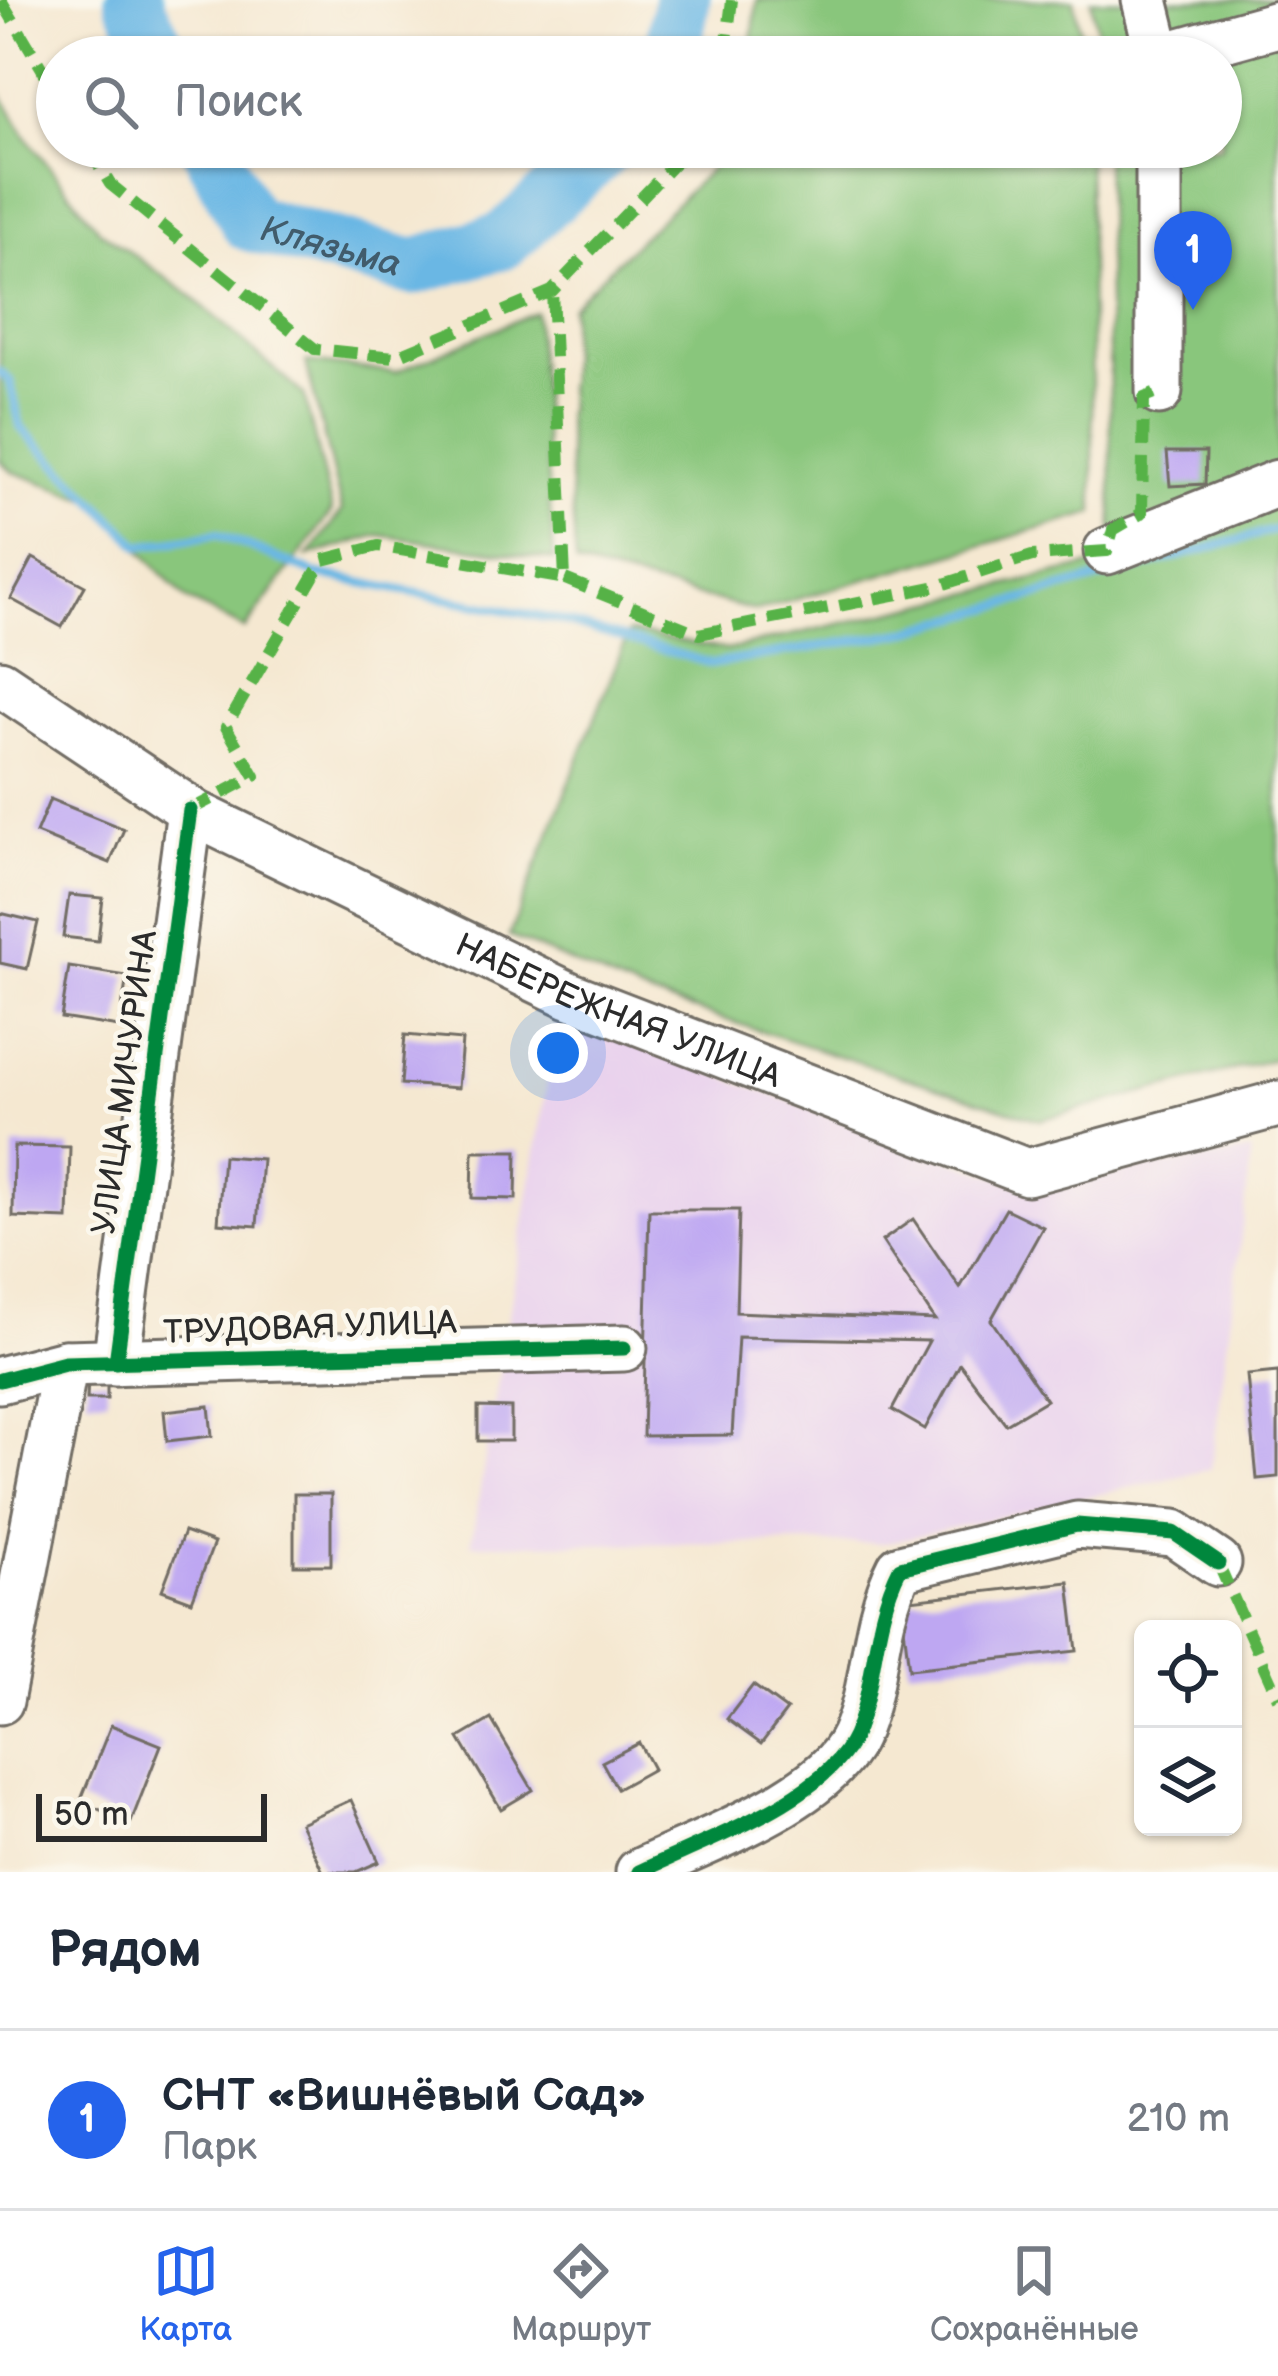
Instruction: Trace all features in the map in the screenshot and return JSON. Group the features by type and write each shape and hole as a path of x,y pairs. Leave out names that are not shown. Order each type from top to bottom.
{"street":[{"path":"1145,0 1154,36"},
{"path":"1235,36 1278,24"},
{"path":"1159,168 1159,392"},
{"path":"1107,551 1278,483"},
{"name":"НАБЕРЕЖНАЯ УЛИЦА","path":"0,683 190,810 569,994 1027,1172 1278,1104"},
{"name":"УЛИЦА МИЧУРИНА","path":"116,1362 190,810"},
{"name":"ТРУДОВАЯ УЛИЦА","path":"0,1380 65,1363 625,1348"},
{"path":"0,1701 65,1363"},
{"path":"639,1872 807,1790 834,1762 854,1737 883,1602 900,1568 1077,1526 1174,1533 1217,1564"}],"shaded area":[{"path":"558,1017 1025,1187 1252,1151 1211,1469 885,1543 471,1544"}],"green space":[{"path":"757,0 1074,0 1081,36 753,36"},
{"path":"1091,0 1278,0 1278,473 1113,541 1105,168 1242,168 1242,36 1099,36"},
{"path":"0,92 36,150 36,168 50,168 99,230 190,295 304,395 332,511 245,629 186,599 94,501 13,472 0,461"},
{"path":"712,168 1088,168 1094,513 756,611 576,564 566,418 571,307"},
{"path":"535,312 554,560 378,535 308,556 342,511 306,362 396,372"},
{"path":"1278,502 1278,1058 1039,1120 639,992 509,936 629,632 727,650 1111,561"}],"building":[{"path":"1167,452 1206,452 1205,484 1170,486"},
{"path":"33,558 85,586 62,627 11,599"},
{"path":"50,799 124,829 110,863 36,833"},
{"path":"69,895 103,898 98,941 63,937"},
{"path":"0,913 38,922 27,969 0,963"},
{"path":"69,967 127,976 119,1027 61,1018"},
{"path":"405,1035 462,1040 458,1088 401,1084"},
{"path":"14,1146 70,1147 68,1219 13,1217"},
{"path":"473,1151 517,1151 516,1199 472,1198"},
{"path":"223,1156 262,1159 257,1226 218,1223"},
{"path":"1006,1209 1043,1227 991,1320 1046,1400 1006,1424 960,1364 925,1429 892,1410 929,1341 738,1337 732,1435 643,1436 649,1210 739,1210 736,1312 935,1320 882,1241 913,1219 960,1288"},
{"path":"1278,1372 1278,1477 1257,1479 1247,1375"},
{"path":"88,1379 107,1380 107,1399 87,1399"},
{"path":"209,1406 212,1436 167,1441 164,1411"},
{"path":"478,1407 511,1408 511,1441 478,1441"},
{"path":"294,1494 331,1494 331,1565 294,1565"},
{"path":"184,1532 214,1543 192,1601 162,1590"},
{"path":"1069,1582 1077,1651 909,1669 901,1601"},
{"path":"753,1685 787,1710 761,1744 727,1719"},
{"path":"491,1719 533,1790 501,1809 459,1738"},
{"path":"111,1725 161,1745 131,1822 80,1802"},
{"path":"639,1743 653,1769 617,1789 602,1762"},
{"path":"351,1800 379,1862 356,1872 323,1872 300,1823"}],"waterway":[{"name":"Клязьма","path":"133,0 151,36"},
{"name":"Клязьма","path":"675,36 682,0"},
{"name":"Клязьма","path":"220,168 249,223 412,267 503,241 583,168"},
{"path":"0,372 10,381 21,428 140,546 217,534 316,574 558,620 713,664 901,633 1278,529"}],"marked path":[{"path":"1,0 36,59"},
{"path":"728,36 732,0"},
{"path":"100,168 110,184 315,349 395,357 552,291 670,168"},
{"path":"190,810 255,776 226,727 323,560 378,546 565,579 552,291"},
{"path":"565,579 699,634 938,586 1032,556 1107,551 1113,530 1142,513 1144,398 1159,392"},
{"path":"1218,1563 1278,1698"}],"cycle path":[{"path":"116,1362 190,810"},
{"path":"0,1380 65,1363 624,1348"},
{"path":"639,1872 759,1817 817,1780 839,1759 861,1716 884,1611 900,1568 1077,1525 1174,1533 1218,1563"}],"place":[{"name":"СНТ «Вишнёвый Сад»","path":"1193,310"}]}
